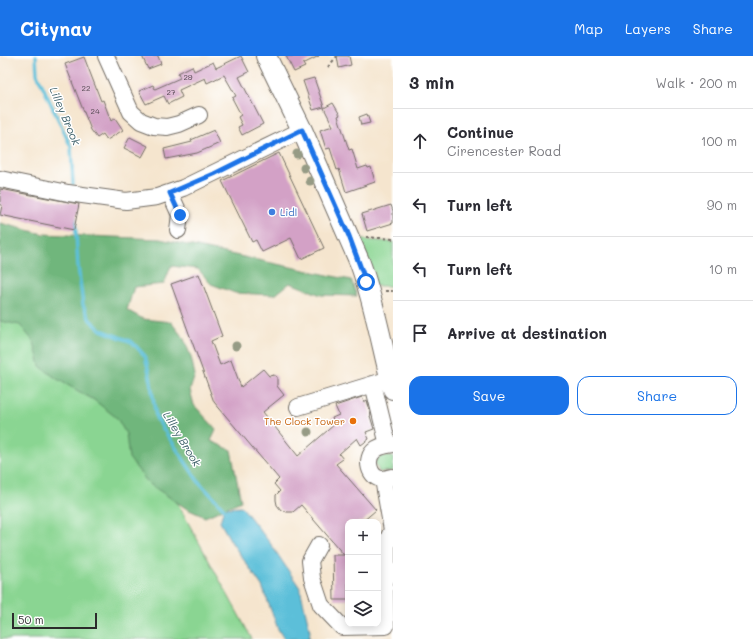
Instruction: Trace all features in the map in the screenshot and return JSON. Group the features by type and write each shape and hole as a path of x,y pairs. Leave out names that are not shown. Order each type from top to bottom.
{"main road":[{"path":"266,56 302,130 350,240 366,282 378,323 386,384"}],"street":[{"path":"106,56 131,112 141,121 154,126 167,127 179,124 199,115"},
{"path":"0,179 68,193 126,201 157,197 214,174 302,130"},
{"path":"170,193 180,215 178,230"},
{"path":"298,407 386,384 391,444 371,453 368,463 371,472 379,478 388,478 392,530 387,541 387,577 385,582 386,626 342,627 321,605 312,578 310,561 319,545"}],"path":[{"path":"328,67 337,56"},
{"path":"350,240 393,239"}],"green space":[{"path":"0,223 43,234 160,239 351,280 357,296 321,295 290,283 275,295 235,293 211,284 198,269 171,266 164,284 134,287 127,310 143,319 171,322 184,339 191,357 195,375 190,390 194,405 216,429 211,441 231,450 241,501 205,517 187,509 148,483 129,458 126,434 117,418 94,400 57,379 40,366 34,342 20,325 0,321"},
{"path":"355,239 393,242 393,286 374,286"},
{"path":"0,240 150,453 252,639 0,639"},
{"path":"382,456 393,457 393,471 379,472 375,462"}],"water":[{"path":"242,507 270,543 300,588 310,631 309,639 284,639 278,629 262,586 232,543 220,522 224,508"}],"building":[{"path":"142,56 158,56 161,64 148,69"},
{"path":"241,56 249,72 239,77 263,124 242,135 238,127 242,125 238,117 241,115 232,98 236,96 224,75 207,83 205,78 179,90 182,97 168,104 164,96 146,104 139,91 153,85 155,89 180,78 178,73 192,66 194,71 213,62 216,68"},
{"path":"286,56 319,56 303,64 305,67 294,72"},
{"path":"337,56 349,56 351,65 339,68"},
{"path":"84,57 101,101 103,100 111,121 115,118 123,130 107,140 103,134 97,138 91,130 65,64"},
{"path":"314,78 324,107 313,110 303,81"},
{"path":"333,103 340,115 338,116 349,150 352,149 358,169 367,166 368,168 371,167 375,182 346,192 339,169 337,170 330,148 326,149 320,130 333,126 324,108"},
{"path":"367,114 370,123 361,125 359,117"},
{"path":"214,130 220,143 197,153 166,159 164,149 192,142 191,140"},
{"path":"130,137 148,146 142,157 124,148"},
{"name":"Lidl","path":"279,153 324,248 301,259 291,238 262,252 256,240 252,242 222,181"},
{"path":"0,189 79,204 74,230 0,215 2,205 0,205"},
{"path":"391,205 393,211 393,223 367,231 362,214"},
{"path":"199,274 222,336 211,341 220,365 231,360 241,387 263,369 269,376 274,375 277,377 277,386 284,395 263,412 298,456 335,424 332,418 339,415 335,406 362,397 364,402 367,400 374,429 366,432 369,439 361,445 357,438 339,454 343,459 336,464 376,510 366,519 345,519 345,600 334,600 333,555 344,555 301,505 293,512 287,512 281,510 277,505 276,495 280,491 274,484 279,479 214,402 171,284"}],"waterway":[{"name":"Lilley Brook","path":"36,56 37,74 71,147 73,184"},
{"name":"Lilley Brook","path":"75,218 78,266 83,305 90,320 101,330 132,342 145,356 150,376 156,418 198,481 227,512"}],"place":[{"name":"Lidl","path":"272,212"},
{"name":"The Clock Tower","path":"353,421"}],"route":[{"path":"180,215 170,193 214,174 302,130 349,236 366,282"}]}
